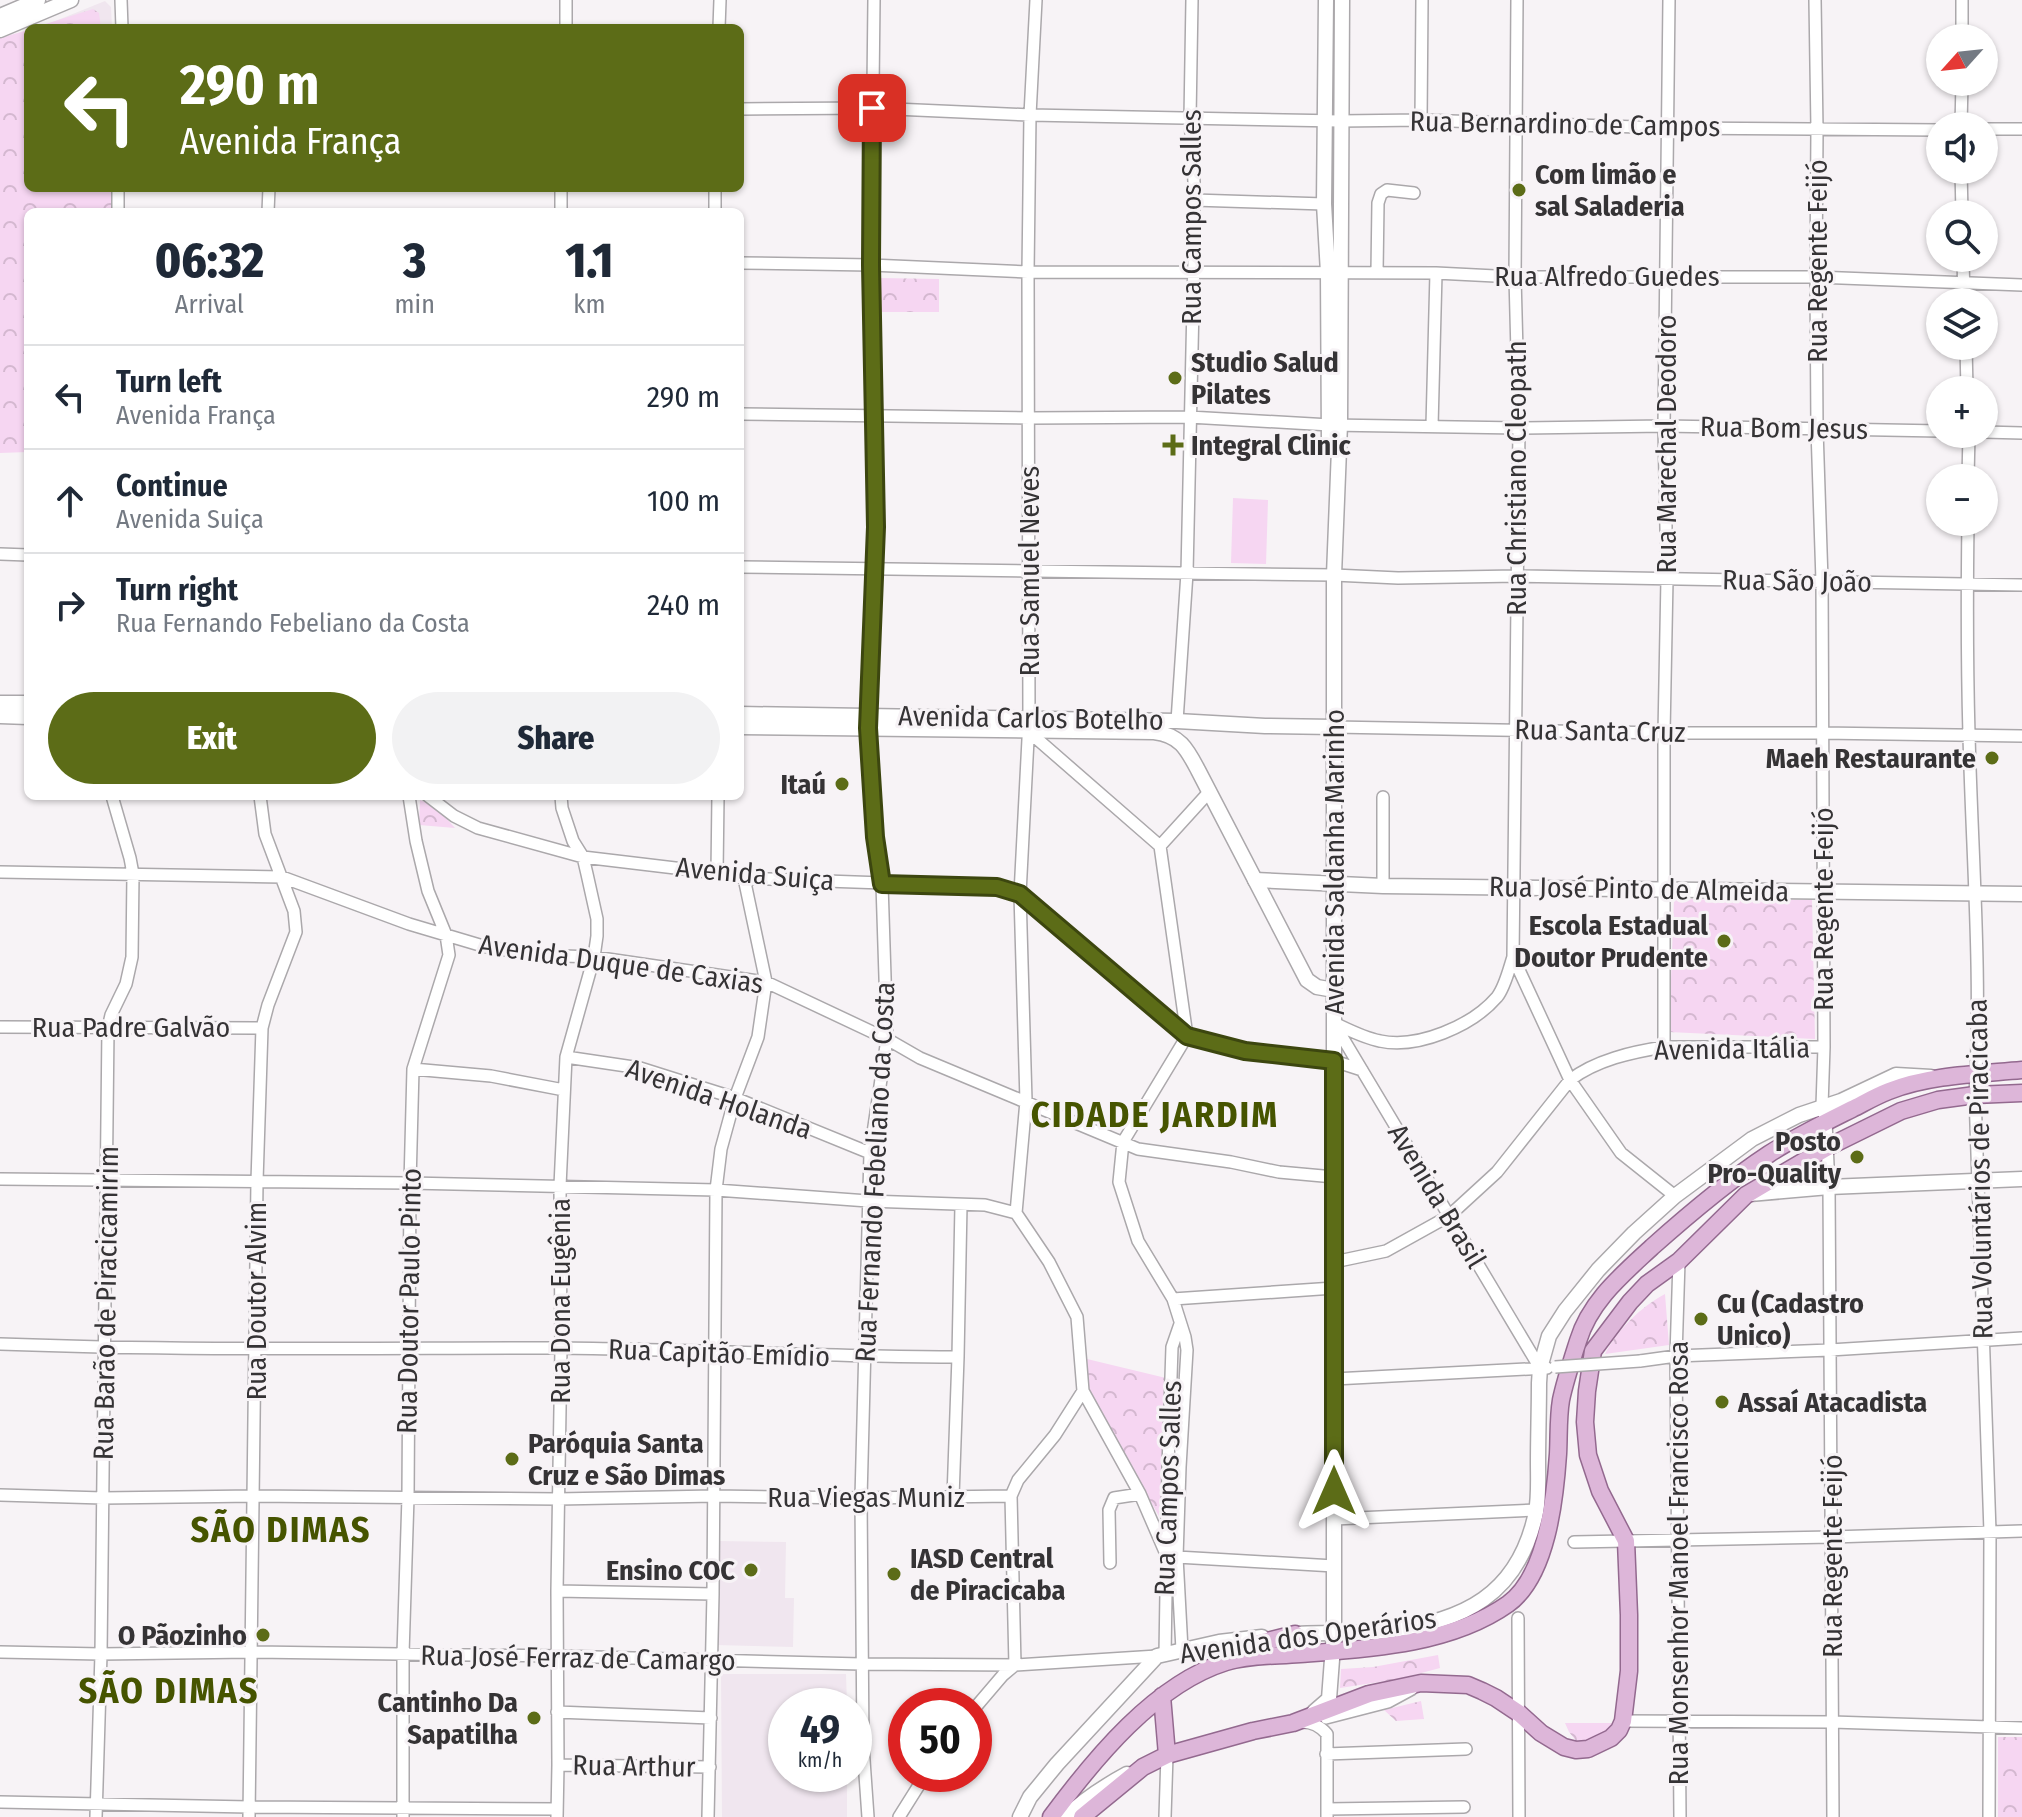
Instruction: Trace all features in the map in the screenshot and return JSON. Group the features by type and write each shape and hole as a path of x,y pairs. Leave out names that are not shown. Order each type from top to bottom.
{"main road":[{"path":"0,16 38,0"},
{"path":"0,30 71,0"},
{"name":"Avenida Saldanha Marinho","path":"1305,1720 1329,1699 1334,1652 1335,425 1333,120 1326,0"},
{"name":"Avenida Saldanha Marinho","path":"1334,273 1324,204 1342,0"},
{"path":"0,703 24,703"},
{"name":"Avenida Carlos Botelho","path":"744,714 1154,732"},
{"path":"0,716 24,717"},
{"name":"Avenida Carlos Botelho","path":"744,727 868,722"},
{"path":"1154,732 1184,722 1182,744"},
{"name":"Avenida Carlos Botelho","path":"1028,725 1184,722"},
{"name":"Rua Santa Cruz","path":"1184,722 1334,727"},
{"path":"1154,732 1173,737 1189,754 1307,980 1317,987 1334,990"},
{"name":"Rua José Pinto de Almeida","path":"1255,880 1383,886 2022,894"},
{"path":"1192,1676 1225,1662 1245,1658 1334,1652 1432,1639 1481,1620 1511,1602 1531,1577 1550,1525 1562,1400 1579,1337 1593,1306 1704,1202 1824,1114 1890,1090 1940,1077 2022,1070"},
{"path":"1066,1817 1106,1785 1167,1755 1305,1720 1369,1694 1421,1683 1468,1685 1496,1698 1564,1747 1588,1749 1611,1738 1623,1721 1629,1671 1626,1541 1600,1491 1588,1455 1585,1422 1593,1351 1647,1284 1679,1261 1746,1195 1828,1147 1901,1111 1938,1100 2022,1093"},
{"name":"Avenida dos Operários","path":"1161,1655 1219,1642 1295,1634 1384,1631 1436,1622 1476,1605 1518,1564 1527,1545 1537,1510 1549,1336 1565,1311 1598,1270 1675,1196 1752,1139 1799,1115 1824,1114"},
{"path":"1746,1195 1829,1187 2022,1179"},
{"path":"1051,1817 1095,1761 1162,1696 1235,1650 1295,1634"},
{"path":"1020,1817 1039,1786 1161,1655"},
{"path":"1162,1696 1167,1755"},
{"path":"1082,1817 1143,1767"}],"street":[{"path":"121,0 122,24"},
{"path":"566,0 566,24"},
{"path":"719,24 720,0"},
{"name":"Rua Fernando Febeliano da Costa","path":"868,1817 861,1664 861,1498 868,1201 870,1153 887,1039 882,884 875,837 868,722 876,527 871,265 874,0"},
{"name":"Rua Samuel Neves","path":"1016,1213 1026,1101 1020,894 1028,725 1028,272 1030,115 1036,0"},
{"name":"Rua Campos Salles","path":"1184,722 1194,200 1190,118 1192,0"},
{"path":"1421,120 1422,0"},
{"name":"Rua Christiano Cleopath","path":"1513,957 1519,428 1515,277 1517,0"},
{"name":"Rua Marechal Deodoro","path":"1664,1047 1667,579 1664,426 1669,0"},
{"name":"Rua Regente Feijó","path":"1815,0 1833,1817"},
{"path":"1962,0 1962,24"},
{"name":"Rua Bernardino de Campos","path":"744,109 872,108 1030,115 1926,130"},
{"path":"1998,129 2022,129"},
{"path":"1377,272 1378,203 1381,194 1387,190 1414,193"},
{"path":"1194,200 1324,204"},
{"name":"Rua Alfredo Guedes","path":"744,263 1028,272 1816,277 2022,285"},
{"path":"1963,272 1963,288"},
{"path":"1432,426 1436,273"},
{"name":"Rua Bom Jesus","path":"744,414 1189,417 1335,425 1926,431"},
{"path":"1998,432 2022,433"},
{"name":"Rua Voluntários de Piracicaba","path":"1968,536 1969,735 1975,894 1975,1095 1990,1532 1989,1817"},
{"path":"0,554 24,555"},
{"name":"Rua São João","path":"744,567 2022,585"},
{"path":"1028,725 1160,846 1187,1036 1245,1051 1334,1061 1362,1070"},
{"name":"Rua Santa Cruz","path":"1334,727 2022,736"},
{"path":"1160,846 1210,791"},
{"path":"1383,797 1383,886"},
{"name":"Rua Barão de Piracicamirim","path":"96,1817 101,1654 108,1028 126,984 132,957 133,874 113,800"},
{"name":"Rua Doutor Alvim","path":"249,1812 257,1181 262,1028 296,932 294,911 265,834 261,800"},
{"name":"Rua Doutor Paulo Pinto","path":"403,1813 413,1069 449,955 446,935 428,891 410,800"},
{"name":"Avenida Suiça","path":"433,800 454,816 478,828 583,857 744,878 997,887 1020,894 1187,1036"},
{"name":"Rua Dona Eugênia","path":"557,1813 560,1186 564,1090 566,1057 597,936 597,919 583,857 573,841 561,800"},
{"path":"717,873 718,800"},
{"name":"Avenida Duque de Caxias","path":"0,872 282,877 373,911 483,946 534,955 594,957 766,982 931,1063 1138,1149 1279,1172 1334,1177"},
{"path":"708,1817 716,1190 721,1149 735,1098 758,1037 766,982 744,878"},
{"path":"1334,1023 1382,1042 1427,1039 1464,1025 1498,996 1513,957"},
{"path":"1513,957 1570,1080 1621,1153 1675,1196"},
{"name":"Avenida Brasil","path":"1334,1023 1449,1216 1548,1368"},
{"name":"Rua Padre Galvão","path":"0,1027 262,1028"},
{"name":"Rua Campos Salles","path":"1161,1655 1171,1555 1174,1467 1187,1350 1173,1299 1138,1241 1119,1182 1123,1142 1187,1036"},
{"name":"Avenida Itália","path":"1334,1262 1386,1251 1449,1216 1497,1172 1570,1080 1584,1069 1640,1050 1664,1047 1824,1047"},
{"name":"Avenida Holanda","path":"566,1057 640,1068 735,1098 870,1153"},
{"path":"413,1069 491,1076 564,1090"},
{"path":"0,1179 716,1190 868,1201 985,1205 1016,1213 1049,1262 1077,1317 1083,1391 1171,1555 1334,1566"},
{"path":"953,1497 961,1205"},
{"name":"Rua Monsenhor Manoel Francisco Rosa","path":"1679,1261 1676,1356 1680,1817"},
{"path":"1173,1299 1334,1288"},
{"path":"1334,1379 1548,1368 1676,1356 2022,1338"},
{"name":"Rua Capitão Emídio","path":"0,1344 105,1348 561,1348 958,1357"},
{"path":"992,1688 1015,1665 1011,1496 1018,1480 1055,1435 1083,1391"},
{"path":"1110,1563 1109,1510 1114,1498 1140,1494"},
{"name":"Rua Viegas Muniz","path":"0,1495 558,1499 1011,1496"},
{"path":"1334,1519 1537,1510"},
{"path":"1574,1542 2022,1531"},
{"name":"Rua Campos Salles","path":"1171,1555 1182,1650"},
{"path":"557,1591 713,1594"},
{"path":"1518,1618 1519,1817"},
{"name":"Rua José Ferraz de Camargo","path":"0,1652 250,1652 1015,1665 1161,1655"},
{"path":"557,1712 711,1718"},
{"path":"1305,1720 1321,1727 1327,1734 1327,1813 1464,1807"},
{"path":"1623,1721 1832,1722 2022,1728"},
{"path":"1326,1754 1466,1749"},
{"path":"1165,1817 1167,1755"},
{"name":"Rua Arthur","path":"558,1765 710,1767"},
{"path":"898,1815 914,1792"},
{"path":"0,1802 249,1812 557,1813"}],"shaded area":[{"path":"105,1 111,7 112,24 48,24"},
{"name":"Ensino COC","path":"718,1541 786,1542 785,1598 794,1598 793,1647 716,1645"},
{"path":"721,1674 846,1674 846,1688 768,1688 768,1792 847,1792 847,1817 722,1817"}],"green space":[{"path":"93,9 99,13 100,24 46,24"},
{"path":"24,31 24,192 111,192 111,208 24,208 24,452 0,453 0,38"},
{"path":"880,278 939,279 939,312 881,312"},
{"path":"1233,498 1268,500 1266,564 1231,563"},
{"path":"420,800 435,808 455,828 419,825"},
{"path":"1674,899 1812,900 1815,1039 1669,1032"},
{"path":"1665,1294 1669,1345 1605,1354 1631,1320"},
{"path":"1087,1359 1166,1378 1161,1520 1089,1391"},
{"path":"1438,1655 1440,1668 1399,1679 1340,1688 1341,1669 1373,1667"},
{"path":"1421,1701 1424,1719 1396,1721 1384,1710"},
{"path":"1565,1723 1612,1723 1598,1739 1577,1742"},
{"path":"1998,1737 2022,1737 2022,1817 1998,1817"}],"place":[{"name":"Com limão e sal Saladeria","path":"1519,190"},
{"name":"Studio Salud Pilates","path":"1175,378"},
{"name":"Integral Clinic","path":"1173,445"},
{"name":"Maeh Restaurante","path":"1992,758"},
{"name":"Itaú","path":"842,784"},
{"name":"Escola Estadual Doutor Prudente","path":"1724,941"},
{"name":"Posto Pro-Quality","path":"1857,1157"},
{"name":"Cu (Cadastro Unico)","path":"1701,1319"},
{"name":"Assaí Atacadista","path":"1722,1402"},
{"name":"Paróquia Santa Cruz e São Dimas","path":"512,1459"},
{"name":"Ensino COC","path":"751,1570"},
{"name":"IASD Central de Piracicaba","path":"894,1574"},
{"name":"O Pãozinho","path":"263,1635"},
{"name":"Cantinho Da Sapatilha","path":"534,1718"}],"district":[{"name":"CIDADE JARDIM","path":"1155,1115"},
{"name":"SÃO DIMAS","path":"281,1530"},
{"name":"SÃO DIMAS","path":"169,1691"}],"route":[{"path":"872,108 871,265 876,527 868,728 875,837 882,884 997,887 1020,894 1187,1036 1245,1051 1334,1061 1334,1491"}]}
